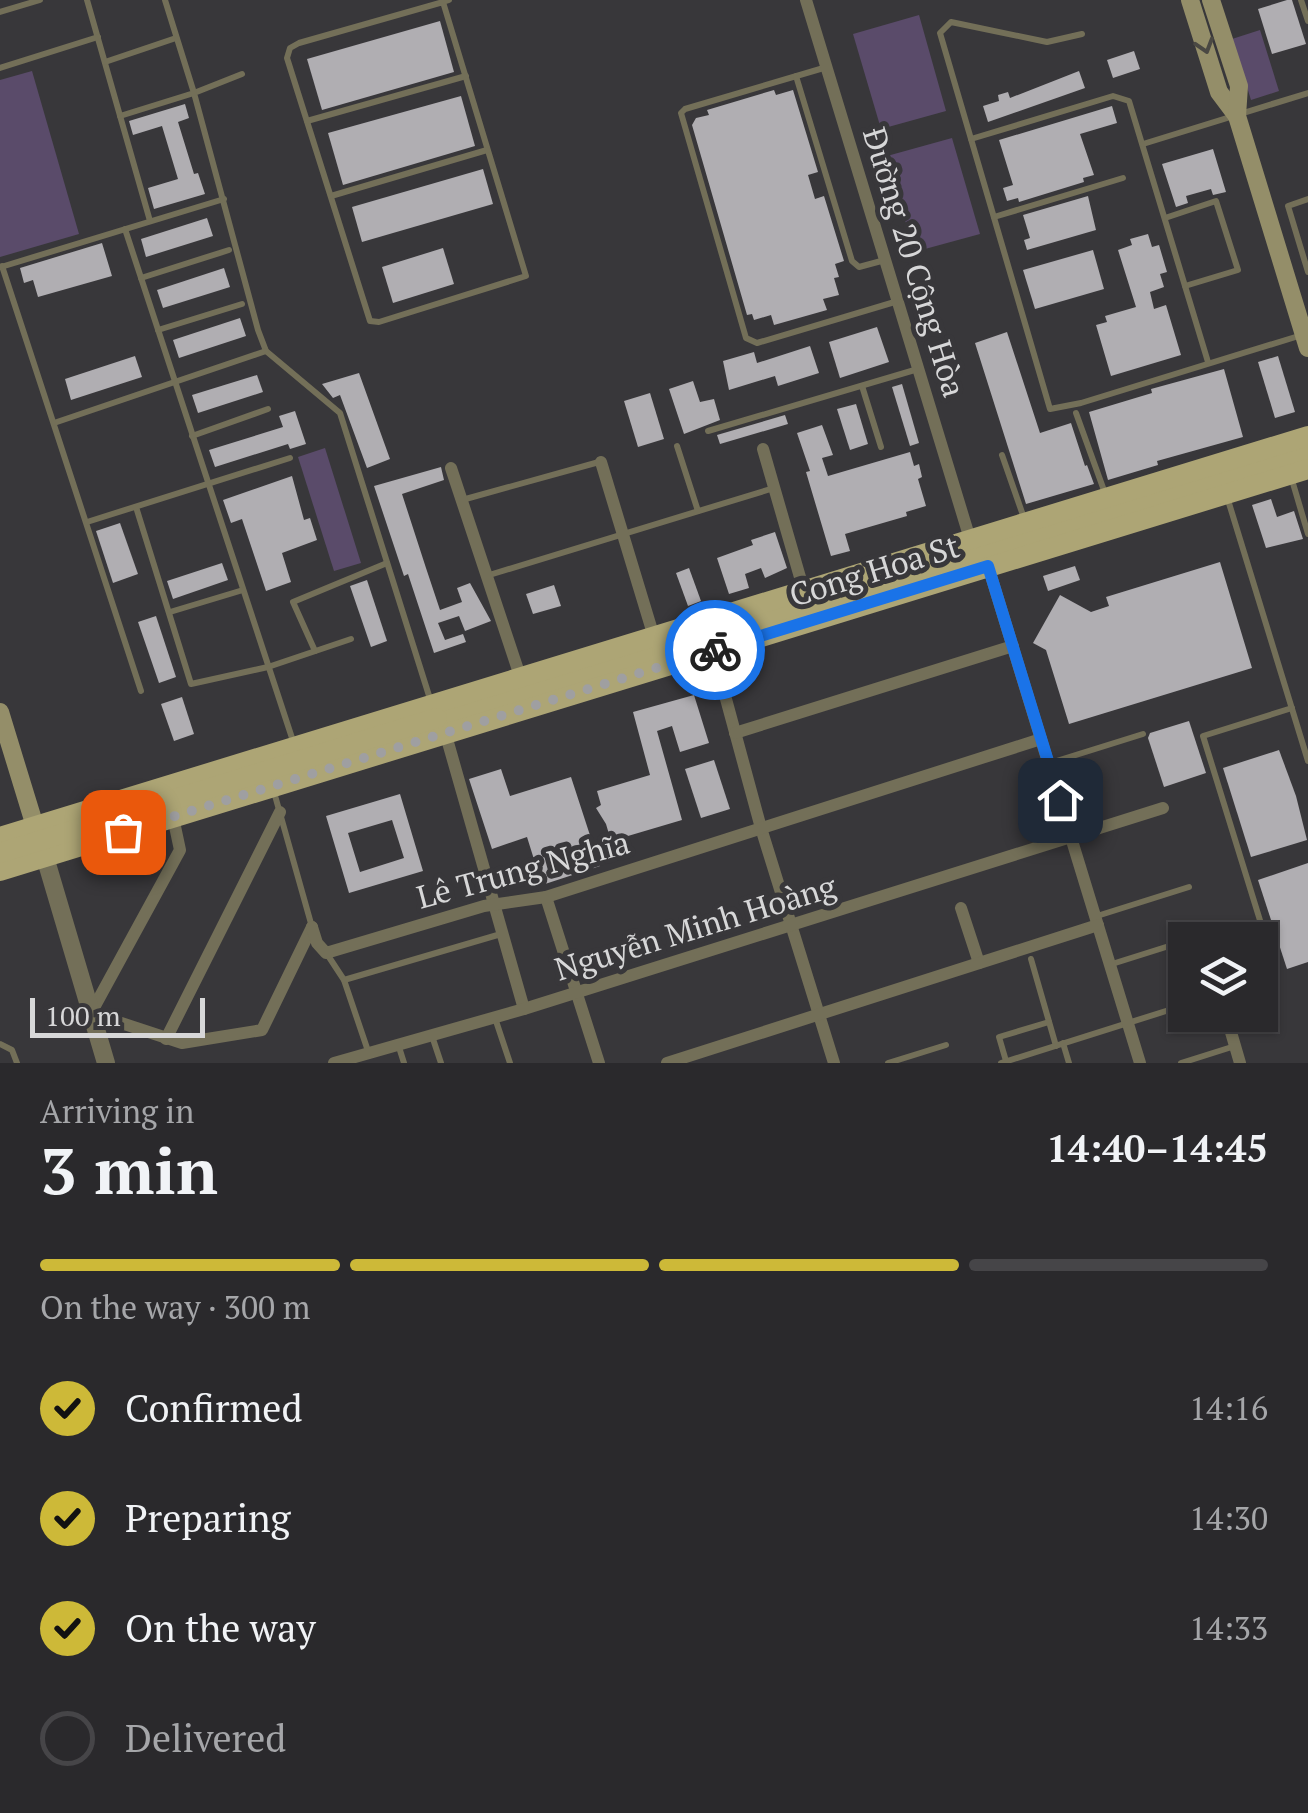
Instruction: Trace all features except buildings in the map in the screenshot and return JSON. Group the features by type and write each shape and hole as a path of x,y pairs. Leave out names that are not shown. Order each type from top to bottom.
{"main road":[{"path":"1190,0 1219,92 1237,116"},
{"path":"1212,0 1238,86 1237,116 1306,336"},
{"name":"Cong Hoa St","path":"0,871 273,786 438,718 520,676 1308,436"},
{"name":"Cong Hoa St","path":"438,718 1308,452"},
{"name":"Cong Hoa St","path":"0,837 294,746 438,718 712,650 1299,471"},
{"path":"0,712 44,857"},
{"path":"0,853 438,718"},
{"path":"113,802 123,832"}],"street":[{"name":"Đường 20 Cộng Hòa","path":"806,0 970,540"},
{"path":"762,449 804,590"},
{"path":"600,462 654,637"},
{"path":"452,468 520,676"},
{"path":"988,566 1140,1063"},
{"path":"735,733 1013,646"},
{"path":"712,650 760,828 834,1063"},
{"path":"438,718 524,1010"},
{"name":"Lê Trung Nghĩa","path":"326,954 494,905 546,896 1041,739"},
{"name":"Nguyễn Minh Hoàng","path":"334,1063 524,1010 1164,808"},
{"path":"166,1039 280,812"},
{"path":"91,1014 180,850 173,817"},
{"path":"44,857 106,1063"},
{"path":"546,896 599,1063"},
{"path":"961,908 979,963"},
{"path":"667,1063 979,963 1097,920"},
{"path":"91,1014 187,1043 262,1030 312,926"},
{"path":"312,926 317,943 326,954"},
{"path":"1230,1032 1240,1063"}],"lane":[{"path":"0,12 40,0"},
{"path":"87,0 150,222"},
{"path":"166,0 266,351 340,413 438,718"},
{"path":"1302,0 1308,21"},
{"path":"446,1 526,276 378,322 370,321 288,58 290,48 446,1"},
{"path":"1082,34 1046,42 952,22 940,33 1050,408 1081,403 1208,362 1306,336"},
{"path":"0,68 98,36"},
{"path":"105,62 176,38"},
{"path":"826,67 681,112 746,338 757,342 899,301"},
{"path":"120,116 242,74"},
{"path":"308,121 466,76"},
{"path":"796,76 852,261 859,267 886,260"},
{"path":"1143,144 1308,93"},
{"path":"971,140 1113,96 1129,100 1208,362"},
{"path":"330,196 488,150"},
{"path":"994,217 1123,178"},
{"path":"141,691 1,266 224,198"},
{"path":"1308,199 1288,206 1308,272"},
{"path":"1165,218 1216,201 1238,270 1185,286"},
{"path":"125,229 294,746"},
{"path":"141,278 229,250"},
{"path":"158,330 242,304"},
{"path":"54,422 266,351"},
{"path":"708,431 919,368"},
{"path":"862,386 881,447"},
{"path":"192,436 268,409"},
{"path":"1076,413 1107,498"},
{"path":"677,446 698,510"},
{"path":"1002,455 1025,522"},
{"path":"87,522 290,458"},
{"path":"461,500 600,462"},
{"path":"1299,471 1308,534"},
{"path":"485,577 774,488"},
{"path":"1226,494 1308,761"},
{"path":"136,507 191,684 268,667 350,639"},
{"path":"315,651 293,602 387,562"},
{"path":"170,612 243,590"},
{"path":"1261,922 1203,736 1292,708"},
{"path":"1049,764 1142,734"},
{"path":"273,786 312,926"},
{"path":"1097,920 1189,886"},
{"path":"344,980 502,933"},
{"path":"1110,964 1168,947"},
{"path":"326,954 344,980 368,1051"},
{"path":"1031,958 1050,1022 1068,1063"},
{"path":"1050,1022 999,1038 1004,1062 1168,1010"},
{"path":"494,1017 510,1063"},
{"path":"432,1034 441,1063"},
{"path":"397,1043 404,1063"},
{"path":"0,1044 12,1050 17,1063"},
{"path":"889,1063 946,1044"},
{"path":"1181,1063 1234,1046"}],"shaded area":[{"path":"919,15 946,111 881,129 853,34"},
{"path":"1260,30 1279,91 1251,100 1232,39"},
{"path":"32,71 79,234 0,257 0,80"},
{"path":"952,138 980,234 914,252 887,156"},
{"path":"325,448 361,563 334,571 298,457"}],"way so far":[{"path":"123,832 715,650"}],"route":[{"path":"715,650 988,566 1060,800"}]}
